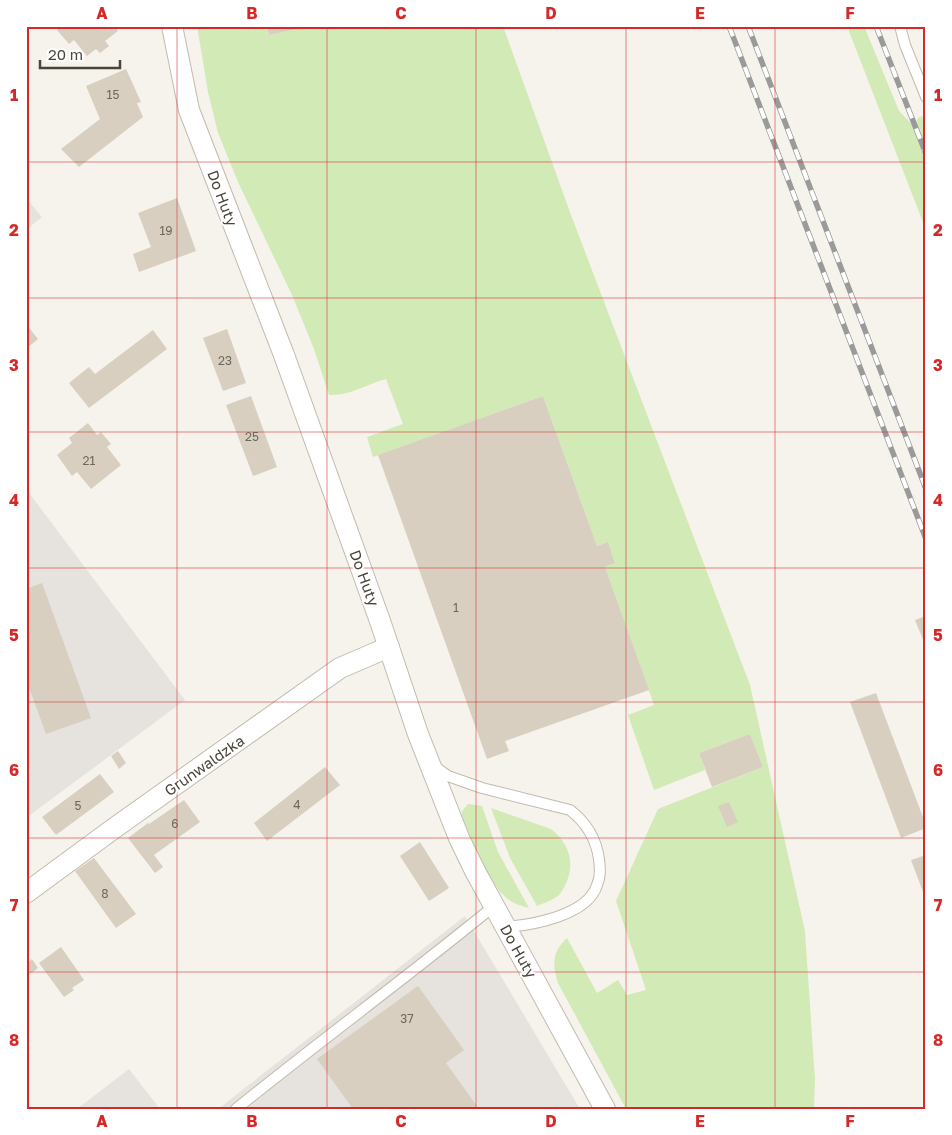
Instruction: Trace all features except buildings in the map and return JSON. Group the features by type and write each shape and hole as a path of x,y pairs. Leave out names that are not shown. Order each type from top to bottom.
{"street":[{"name":"Do Huty","path":"172,26 189,110 284,355 389,647 418,734 459,838 605,1109"},
{"name":"Grunwaldzka","path":"26,893 340,668 389,647"}],"lane":[{"path":"900,26 905,45 926,97"},
{"path":"430,764 448,776 482,788 570,810 580,818 593,836 598,853 600,873 597,887 585,902 556,917 527,925 506,927"},
{"path":"236,1109 494,906"}],"shaded area":[{"path":"26,198 42,217 26,230"},
{"path":"26,489 185,700 26,818"},
{"path":"465,916 580,1109 218,1109"},
{"path":"129,1069 160,1109 77,1109"}],"green space":[{"path":"197,26 267,26 269,35 310,26 503,26 571,215 750,685 805,931 815,1080 814,1109 626,1109 558,983 554,964 556,953 567,938 597,993 618,980 627,995 646,990 616,901 658,809 763,767 750,734 699,753 705,770 654,790 628,715 654,705 605,567 615,563 608,542 597,546 543,396 373,457 367,437 403,424 386,379 344,394 329,395 314,349 292,295 238,182 218,133 208,92"},
{"path":"847,26 864,26 899,111 911,123 916,122 922,116 926,125 926,230"},
{"path":"468,804 482,806 498,852 529,908 515,904 508,899 500,892 487,873 462,818 462,811"},
{"path":"491,808 551,829 562,840 568,852 570,866 567,881 559,895 537,906 510,858"}],"railway":[{"path":"729,26 926,539"},
{"path":"748,26 926,489"},
{"path":"876,26 926,154"}]}
